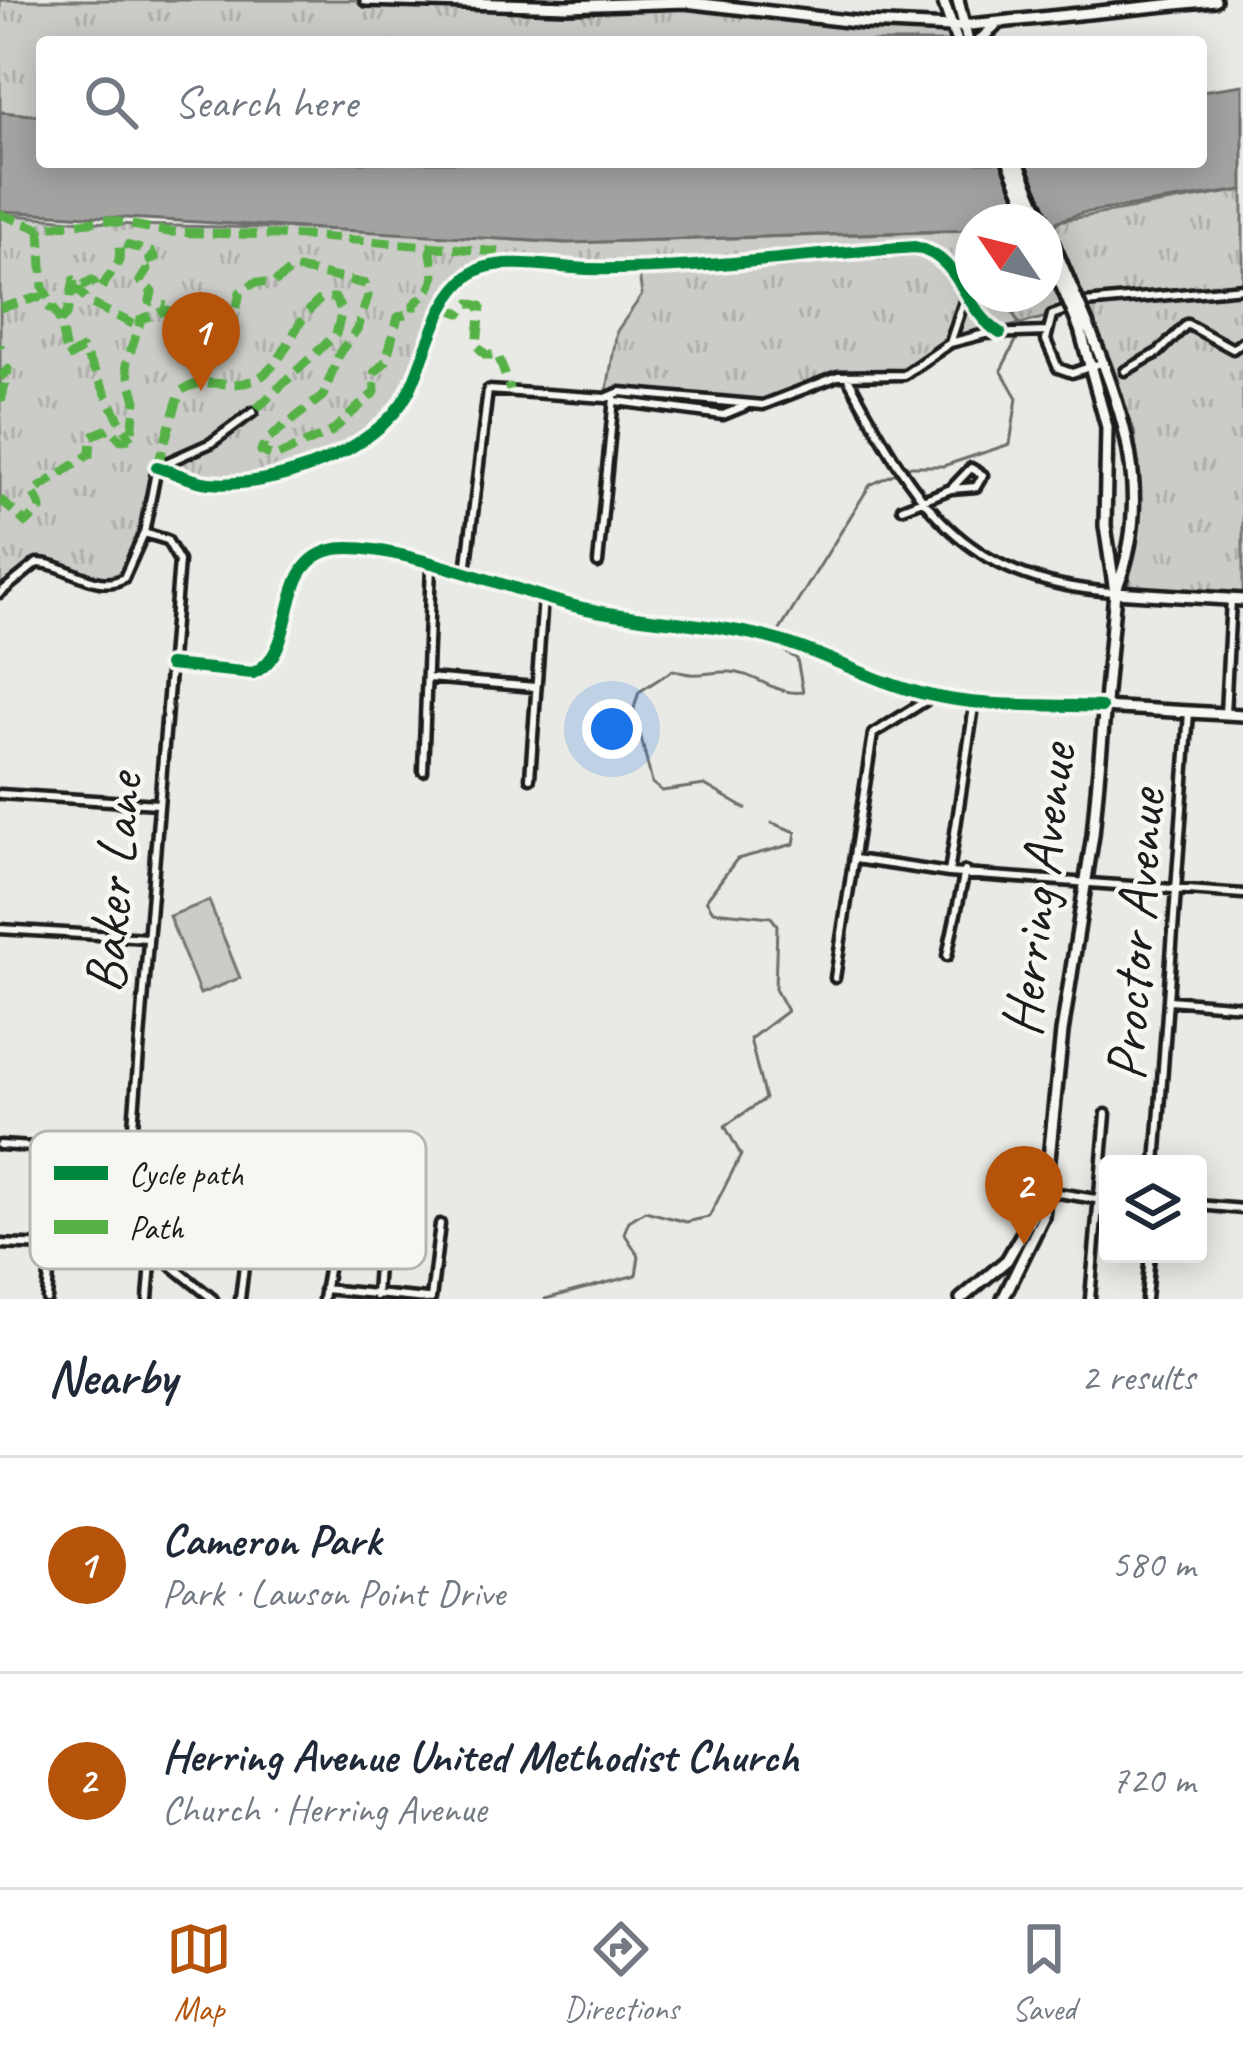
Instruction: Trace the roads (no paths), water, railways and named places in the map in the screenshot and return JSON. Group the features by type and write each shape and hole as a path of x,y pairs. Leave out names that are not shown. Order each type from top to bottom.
{"main road":[{"path":"366,0 566,6 638,0 956,27 1215,0"},
{"path":"944,0 963,36"},
{"path":"957,36 958,0"},
{"path":"985,36 999,24"},
{"path":"1012,168 1026,204"},
{"name":"Herring Avenue","path":"1021,168 1036,204"},
{"name":"Herring Avenue","path":"1003,1299 1043,1217 1042,1195 1085,882 1114,592 1131,535 1133,472 1123,411 1098,364 1063,272"},
{"name":"Herring Avenue","path":"1063,283 1085,328"},
{"name":"Herring Avenue","path":"1098,364 1107,427 1105,526 1114,592"},
{"path":"1114,592 1237,600"},
{"path":"1101,707 1243,715"},
{"name":"Herring Avenue","path":"962,1298 1007,1259 1042,1195"},
{"path":"962,1298 975,1299"}],"street":[{"path":"157,467 225,483 310,466 348,451 376,432 400,405 427,342 462,283 489,266 680,266 915,248 946,261 955,279"},
{"path":"1098,364 1064,372 1049,352 1046,332 1052,315 1071,306 1243,288"},
{"path":"598,563 614,398 620,392 745,406 772,404 819,380 873,379 922,368 950,343 960,312"},
{"path":"979,312 1000,333"},
{"path":"1125,371 1159,352 1187,324 1223,347 1233,349 1243,341"},
{"path":"950,343 1000,333 1046,332"},
{"path":"848,378 895,463 951,534 1029,575 1073,589 1114,592"},
{"path":"857,395 873,379"},
{"path":"466,572 483,396 491,388 614,398"},
{"path":"614,398 619,405 724,415 745,406"},
{"path":"157,467 211,443 253,412"},
{"path":"0,593 25,568 43,563 101,583 116,583 128,574 144,533 157,467"},
{"path":"902,508 951,489 976,487 983,475 971,468 951,489"},
{"name":"Baker Lane","path":"132,1131 179,561 167,540 144,533"},
{"path":"169,664 253,673 265,667 277,650 300,574 331,550 466,572 589,610 785,642 933,697 1101,707"},
{"path":"423,771 431,566"},
{"path":"530,778 543,597"},
{"path":"1225,714 1237,600"},
{"path":"428,678 536,687"},
{"path":"836,978 874,731 933,697"},
{"path":"949,873 975,700"},
{"name":"Proctor Avenue","path":"1157,1155 1189,712"},
{"path":"0,794 158,804"},
{"path":"855,859 949,873 1243,894"},
{"path":"947,956 965,871"},
{"path":"0,929 147,938"},
{"path":"1168,1000 1243,1006"},
{"path":"1105,1155 1106,1114"},
{"path":"0,1145 30,1147"},
{"path":"1042,1195 1099,1200"},
{"path":"1207,1206 1243,1209"},
{"path":"325,1289 429,1299 440,1224"},
{"path":"1090,1299 1099,1235"},
{"path":"0,1244 30,1247"},
{"path":"1147,1299 1149,1263"},
{"path":"47,1299 49,1269"},
{"path":"148,1299 150,1269"},
{"path":"176,1269 213,1299"},
{"path":"240,1299 244,1269"},
{"path":"323,1299 328,1269"},
{"path":"376,1296 378,1269"}],"waterway":[{"path":"746,809 705,785 662,791 652,783 634,708 639,692 673,670 739,673 783,691 803,692 797,659 781,649 777,635 870,485 911,466 943,466 1010,444 1017,398 1001,370 1022,329 1012,312"},
{"path":"545,1299 636,1275 639,1256 624,1233 629,1221 645,1211 686,1222 709,1217 741,1155 725,1126 765,1099 750,1039 787,1011 775,989 777,925 771,917 713,911 706,900 737,859 794,844 796,832 772,823"}],"place":[{"name":"Cameron Park","path":"201,391"},
{"name":"Herring Avenue United Methodist Church","path":"1024,1245"}]}
